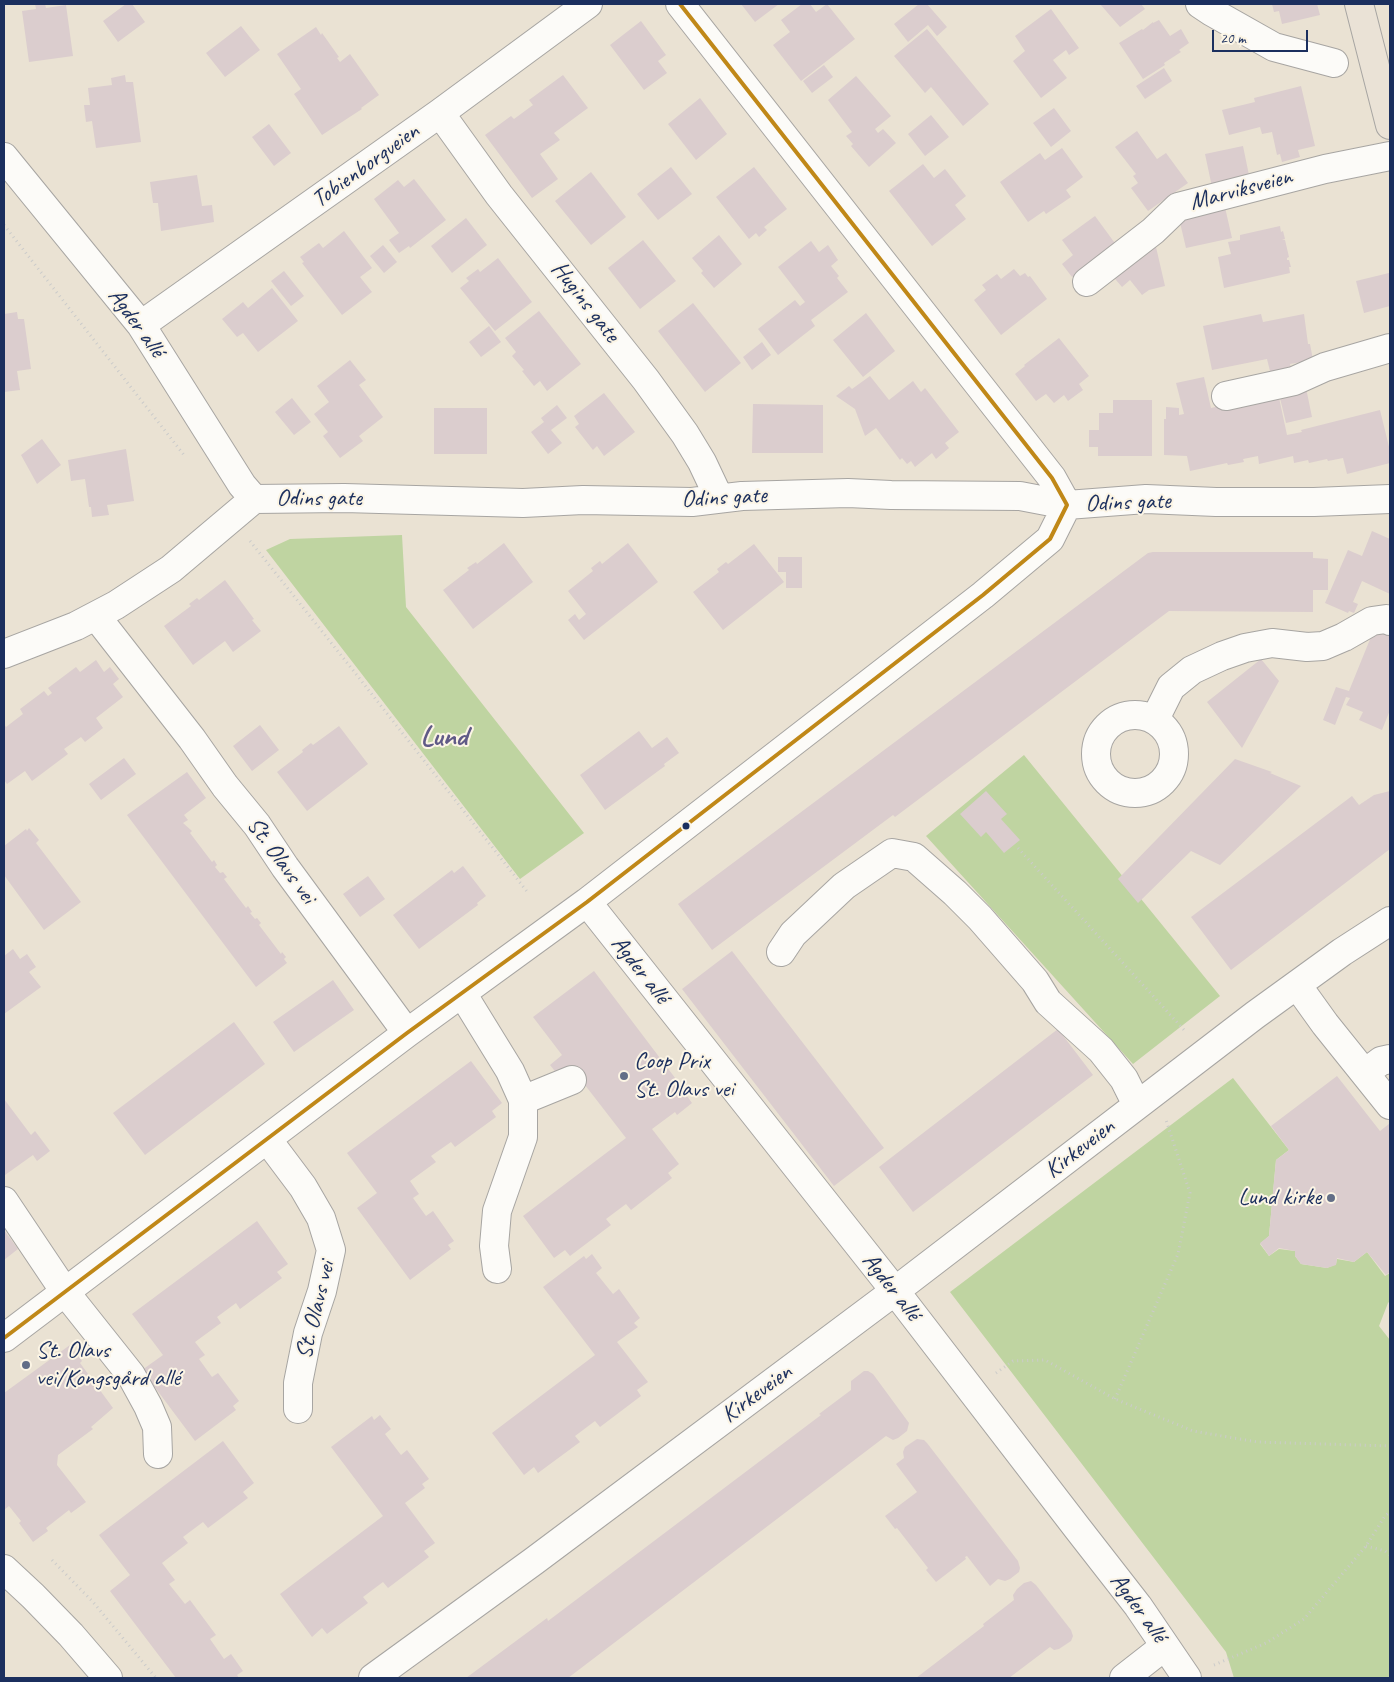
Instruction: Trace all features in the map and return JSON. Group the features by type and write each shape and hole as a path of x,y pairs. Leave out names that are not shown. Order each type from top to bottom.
{"main road":[{"path":"1359,4 1390,126"}],"street":[{"name":"Tobienborgveien","path":"141,325 440,113 588,4"},
{"path":"4,1338 407,1033 587,902 983,595 1050,539 1067,505 1052,478 680,4"},
{"path":"1200,4 1274,46 1334,63"},
{"name":"Hugins gate","path":"440,113 500,195 634,365 685,434 702,462 719,498"},
{"name":"Agder allé","path":"4,156 141,325 242,485 254,500"},
{"name":"Marviksveien","path":"1087,282 1153,230 1178,207 1325,169 1390,156"},
{"path":"1226,396 1294,381 1325,367 1390,348"},
{"name":"Odins gate","path":"4,654 76,626 116,605 171,569 254,500 344,498 523,503 583,500 692,502 742,496 848,493 1020,496 1067,505 1146,499 1216,502 1314,502 1390,499"},
{"name":"St. Olavs vei","path":"96,616 192,739 225,786 257,825 285,867 407,1033"},
{"path":"1155,719 1171,686 1192,670 1222,656 1245,648 1272,643 1307,647 1323,646 1344,637 1372,621 1386,619 1390,621"},
{"name":"Kirkeveien","path":"780,952 793,934 844,886 892,853 914,857 980,918 1034,981 1048,1002 1101,1050 1124,1079 1147,1097"},
{"name":"Agder allé","path":"587,902 895,1292 1138,1606 1186,1678"},
{"name":"Kirkeveien","path":"373,1678 534,1561 895,1292 1147,1097 1297,985 1390,920"},
{"path":"1297,985 1325,1024 1390,1105"},
{"path":"462,993 510,1071 523,1100 524,1137 498,1211 494,1246 497,1269"},
{"path":"1365,1073 1382,1061 1390,1059"},
{"path":"523,1100 572,1080"},
{"name":"St. Olavs vei","path":"267,1139 302,1187 321,1218 331,1250 322,1291 308,1333 298,1383 298,1409"},
{"path":"4,1201 65,1292 131,1375 157,1427 158,1454"},
{"path":"4,1569 58,1622 108,1678"},
{"path":"1124,1678 1165,1646"}],"path":[{"path":"4,225 186,457"},
{"path":"231,518 528,894"},
{"path":"1018,848 1206,1054"},
{"path":"1115,1399 1178,1254 1190,1192 1147,1097"},
{"path":"971,1390 1013,1361 1045,1360 1115,1399 1193,1431 1257,1442 1390,1446"},
{"path":"1186,1678 1266,1643 1304,1619 1366,1546 1385,1516 1390,1512"},
{"path":"1366,1546 1385,1551 1390,1555"},
{"path":"52,1560 93,1602 156,1678"}],"green space":[{"path":"402,535 406,607 584,833 520,879 266,550 290,539"},
{"path":"1024,755 1220,996 1133,1064 926,836"},
{"path":"1233,1078 1289,1150 1276,1160 1269,1236 1260,1244 1269,1256 1279,1249 1295,1251 1295,1256 1301,1264 1327,1268 1336,1264 1337,1259 1354,1262 1367,1252 1385,1276 1390,1273 1390,1301 1379,1326 1390,1340 1390,1678 1234,1678 1226,1652 950,1292"}],"building":[{"path":"35,4 45,4 46,8 66,5 73,56 29,62 22,11 36,9"},
{"path":"126,4 132,4 145,22 118,42 103,21"},
{"path":"741,4 779,4 755,22"},
{"path":"802,4 810,4 816,12 827,4 855,39 801,81 773,45 790,32 781,20"},
{"path":"919,4 927,4 947,27 937,36 928,25 908,42 894,24"},
{"path":"1100,4 1141,4 1145,9 1120,27"},
{"path":"1272,4 1317,4 1320,15 1282,24 1279,11 1274,12"},
{"path":"1051,9 1079,48 1069,55 1066,50 1053,60 1067,78 1041,98 1013,61 1025,51 1015,36"},
{"path":"1159,20 1170,36 1181,29 1189,43 1179,50 1181,52 1164,63 1165,65 1143,79 1119,43"},
{"path":"641,21 666,55 658,61 667,73 644,90 610,45"},
{"path":"241,26 260,50 225,77 206,53"},
{"path":"316,27 339,57 337,58 340,62 350,54 379,95 362,109 322,135 294,94 301,89 277,54"},
{"path":"927,29 989,104 963,126 931,87 925,93 894,56"},
{"path":"824,65 833,77 812,93 803,81"},
{"path":"1164,68 1172,81 1145,99 1136,86"},
{"path":"125,75 126,82 133,82 141,142 96,148 92,121 86,122 84,105 90,105 88,88 112,85 111,78"},
{"path":"563,75 588,108 554,133 560,140 540,154 558,179 532,198 485,135 511,116 514,119 533,105 529,100"},
{"path":"856,76 891,116 875,129 878,133 883,129 896,143 869,167 851,146 853,144 846,136 852,132 828,100"},
{"path":"1301,86 1315,146 1298,150 1300,157 1282,162 1280,154 1277,155 1272,132 1262,134 1260,127 1229,135 1222,110 1255,102 1254,98"},
{"path":"700,98 727,134 696,160 668,124"},
{"path":"1054,108 1071,131 1051,147 1033,123"},
{"path":"931,115 949,137 925,156 908,134"},
{"path":"269,124 291,153 274,166 252,137"},
{"path":"1137,131 1157,159 1166,153 1188,183 1148,211 1131,188 1138,183 1133,176 1136,174 1115,147"},
{"path":"1243,146 1250,180 1212,187 1205,154"},
{"path":"1062,148 1083,177 1066,190 1071,197 1046,214 1044,211 1028,222 1000,182 1040,153 1045,160"},
{"path":"923,164 934,178 945,169 966,196 955,205 966,219 932,246 889,191"},
{"path":"671,167 692,194 658,220 637,194"},
{"path":"754,167 787,209 764,227 767,230 759,237 756,233 749,239 716,197"},
{"path":"591,172 626,217 591,245 555,201"},
{"path":"197,175 202,206 212,205 214,222 161,231 158,203 153,203 150,182"},
{"path":"414,179 446,220 410,248 409,246 399,253 389,240 399,233 374,199 398,180 404,187"},
{"path":"1224,203 1232,238 1186,248 1178,214"},
{"path":"1095,216 1117,246 1072,277 1062,264 1073,255 1062,240"},
{"path":"466,218 487,245 452,273 431,246"},
{"path":"1280,226 1285,239 1282,240 1285,240 1289,257 1287,260 1289,260 1291,267 1289,267 1290,273 1224,288 1218,257 1231,254 1228,242 1240,240 1240,235"},
{"path":"344,231 372,268 360,277 372,292 342,315 302,263 304,262 300,257 319,243 323,248"},
{"path":"719,235 742,264 714,288 701,273 703,271 692,258"},
{"path":"643,240 676,281 640,309 608,268"},
{"path":"811,241 819,252 828,245 838,260 831,266 839,276 837,278 848,292 811,320 815,326 778,355 758,329 795,300 800,306 805,302 778,267"},
{"path":"383,245 397,262 384,273 370,256"},
{"path":"1156,247 1165,286 1149,290 1142,295 1130,280 1122,287 1110,273 1136,251 1142,258"},
{"path":"498,258 532,302 495,331 460,288 469,281 466,278 478,269 480,272"},
{"path":"1014,269 1020,276 1025,273 1028,277 1030,276 1047,299 1001,335 974,300 986,290 982,285 997,274 1001,279"},
{"path":"284,271 304,296 291,306 271,281"},
{"path":"1389,273 1390,306 1364,313 1356,281"},
{"path":"272,288 298,321 258,352 243,333 237,337 222,319 243,302 248,308"},
{"path":"693,303 741,363 705,392 658,331"},
{"path":"539,311 581,364 547,391 540,381 534,386 522,371 524,370 512,356 516,352 505,338"},
{"path":"17,312 18,319 24,319 31,369 17,371 20,390 4,392 4,314"},
{"path":"866,313 895,351 863,377 833,340"},
{"path":"1261,314 1263,322 1304,314 1308,344 1310,344 1313,360 1290,364 1293,374 1272,379 1267,359 1212,370 1203,326"},
{"path":"489,326 501,342 481,357 469,342"},
{"path":"1059,338 1089,376 1079,384 1083,390 1068,401 1064,395 1054,403 1046,394 1036,401 1015,374"},
{"path":"762,342 771,355 752,370 743,357"},
{"path":"350,360 366,380 359,385 383,417 359,436 363,441 340,458 323,436 328,432 314,414 329,402 317,386"},
{"path":"870,376 889,400 913,381 921,392 925,388 959,432 945,443 949,448 936,459 932,453 915,467 911,461 907,464 902,458 900,460 876,428 865,436 855,409 836,396 849,386 852,389"},
{"path":"1204,377 1211,408 1278,393 1287,435 1380,410 1390,451 1390,463 1347,474 1343,458 1309,463 1308,460 1294,463 1293,456 1259,464 1258,456 1243,459 1244,462 1228,465 1227,463 1190,471 1187,456 1164,455 1164,419 1166,419 1166,407 1179,408 1179,415 1184,414 1176,383"},
{"path":"1306,388 1312,417 1286,423 1279,394"},
{"path":"604,393 635,432 604,456 597,446 593,450 575,427 579,424 574,416"},
{"path":"292,398 311,422 294,435 275,412"},
{"path":"1113,400 1152,400 1152,456 1098,456 1098,447 1089,447 1089,430 1099,430 1099,413 1113,413"},
{"path":"753,404 823,405 823,453 752,453"},
{"path":"557,405 567,418 551,430 562,443 548,454 531,432 544,422 541,418"},
{"path":"434,408 487,408 487,454 434,454"},
{"path":"42,439 61,465 37,484 21,455"},
{"path":"126,449 134,501 107,505 109,515 92,517 85,479 71,481 68,460"},
{"path":"1372,531 1390,539 1390,594 1362,581 1353,602 1358,604 1354,613 1349,611 1348,613 1325,603 1348,550 1362,556"},
{"path":"504,543 533,582 473,629 443,590 469,570 467,568 476,562 477,564"},
{"path":"628,543 658,582 584,640 568,620 575,614 579,620 586,614 568,591 593,571 591,568 600,561 602,564"},
{"path":"754,544 784,582 723,630 693,592 719,572 717,569 726,562 728,564"},
{"path":"1313,552 1313,558 1328,559 1328,590 1313,590 1313,612 1169,611 895,817 893,815 712,950 678,904 1148,553"},
{"path":"778,557 802,557 802,588 786,588 786,572 778,572"},
{"path":"225,580 261,631 233,652 225,641 193,665 164,626 191,606 189,604 197,598 199,600"},
{"path":"1377,622 1390,627 1390,710 1382,730 1359,720 1363,712 1346,705 1350,698 1346,697 1335,725 1323,720 1336,687 1349,691"},
{"path":"1261,659 1279,681 1242,748 1207,702"},
{"path":"96,660 104,672 110,667 119,679 113,684 123,697 96,718 103,728 85,742 81,737 64,749 68,754 32,781 25,771 7,784 4,780 4,724 6,727 23,714 20,709 44,691 48,696 52,693 48,688 76,667 80,672"},
{"path":"260,725 279,750 252,771 233,746"},
{"path":"339,726 368,764 307,811 277,772 303,752 302,750 311,743 313,745"},
{"path":"639,731 652,748 667,737 679,753 664,764 665,766 605,810 580,775"},
{"path":"124,758 136,774 101,800 89,784"},
{"path":"1235,759 1272,772 1270,773 1301,786 1220,865 1191,851 1138,903 1118,879"},
{"path":"187,772 206,798 184,815 188,820 183,823 192,831 190,833 212,862 214,860 217,865 215,867 227,877 224,879 246,908 248,906 252,912 250,913 255,919 257,918 261,923 259,925 281,954 282,952 286,957 284,959 287,963 256,987 127,815"},
{"path":"986,791 1007,814 1001,819 1020,840 1004,853 986,832 981,837 960,814"},
{"path":"1390,791 1390,849 1231,970 1191,917 1352,796 1359,805 1374,795"},
{"path":"29,828 39,840 36,843 81,902 44,930 4,875 4,846"},
{"path":"463,866 486,896 477,903 478,905 419,949 393,915 452,870 454,873"},
{"path":"368,876 385,899 360,917 343,894"},
{"path":"13,949 20,959 27,954 36,967 29,972 41,987 4,1014 4,956"},
{"path":"732,951 884,1148 834,1186 682,989"},
{"path":"594,971 688,1095 692,1103 677,1115 675,1112 652,1129 679,1164 668,1173 672,1178 631,1210 626,1204 606,1219 611,1225 570,1256 565,1250 554,1258 523,1216 626,1138 578,1076 562,1080 550,1065 562,1055 533,1017"},
{"path":"333,980 354,1010 294,1052 273,1022"},
{"path":"234,1022 265,1064 145,1155 113,1113"},
{"path":"1058,1029 1093,1075 913,1212 879,1167"},
{"path":"471,1061 502,1103 492,1111 496,1117 455,1147 451,1142 431,1156 436,1162 410,1181 419,1194 413,1198 426,1216 433,1211 454,1241 448,1245 451,1249 410,1280 357,1208 377,1193 347,1153"},
{"name":"Lund kirke","path":"1337,1076 1380,1131 1389,1124 1390,1126 1390,1272 1386,1275 1367,1252 1354,1262 1337,1258 1336,1265 1327,1268 1301,1264 1295,1256 1295,1251 1279,1248 1269,1256 1260,1243 1269,1236 1276,1160 1289,1150 1271,1126"},
{"path":"4,1099 31,1135 35,1131 50,1151 37,1161 33,1155 5,1175 4,1173"},
{"path":"257,1221 288,1264 277,1272 282,1278 240,1309 236,1303 217,1317 221,1323 195,1342 205,1355 199,1359 212,1377 218,1373 239,1401 233,1406 236,1410 195,1441 142,1370 163,1355 132,1314"},
{"path":"4,1230 18,1249 4,1260"},
{"path":"592,1254 602,1268 596,1273 613,1294 619,1289 640,1318 634,1323 638,1327 617,1342 648,1382 637,1390 641,1396 600,1427 595,1421 575,1436 580,1442 538,1473 534,1467 524,1475 492,1433 595,1355 543,1287 584,1256 586,1259"},
{"path":"70,1345 82,1361 80,1363 113,1408 91,1427 93,1429 58,1455 57,1465 86,1502 71,1513 69,1510 46,1528 48,1531 33,1542 19,1523 21,1521 9,1506 4,1510 4,1393"},
{"path":"864,1371 873,1374 909,1423 907,1431 898,1438 893,1440 886,1436 568,1678 466,1678 547,1618 548,1621 821,1415 819,1414 851,1390 851,1381"},
{"path":"380,1415 391,1429 385,1434 401,1455 407,1450 429,1479 422,1484 425,1488 405,1503 435,1543 424,1551 429,1557 388,1588 383,1582 363,1597 368,1603 327,1634 322,1628 312,1637 280,1594 383,1516 331,1447 372,1416 374,1420"},
{"path":"917,1439 924,1440 927,1443 1018,1561 1019,1572 1010,1579 1005,1581 998,1579 990,1586 967,1556 965,1557 966,1559 936,1582 926,1570 928,1568 897,1528 895,1529 885,1516 917,1492 896,1464 904,1458 903,1452 905,1447"},
{"path":"223,1441 254,1483 243,1492 248,1498 208,1528 203,1522 183,1537 188,1543 162,1563 175,1580 169,1584 185,1604 190,1600 216,1635 210,1639 224,1659 231,1654 243,1671 237,1675 239,1678 176,1678 110,1591 130,1575 99,1535"},
{"path":"1031,1581 1071,1630 1073,1636 1071,1641 1059,1649 1054,1650 1050,1647 1009,1678 916,1678 984,1626 983,1624 1014,1600 1013,1595 1017,1589 1024,1583"}],"transit line":[{"path":"4,1338 407,1033 587,902 983,595 1050,539 1067,505 1052,478 680,4"}],"place":[{"name":"Coop Prix St. Olavs vei","path":"624,1076"},
{"name":"Lund kirke","path":"1331,1198"},
{"name":"St. Olavs vei/Kongsgård allé","path":"26,1365"}],"district":[{"name":"Lund","path":"444,737"}]}
